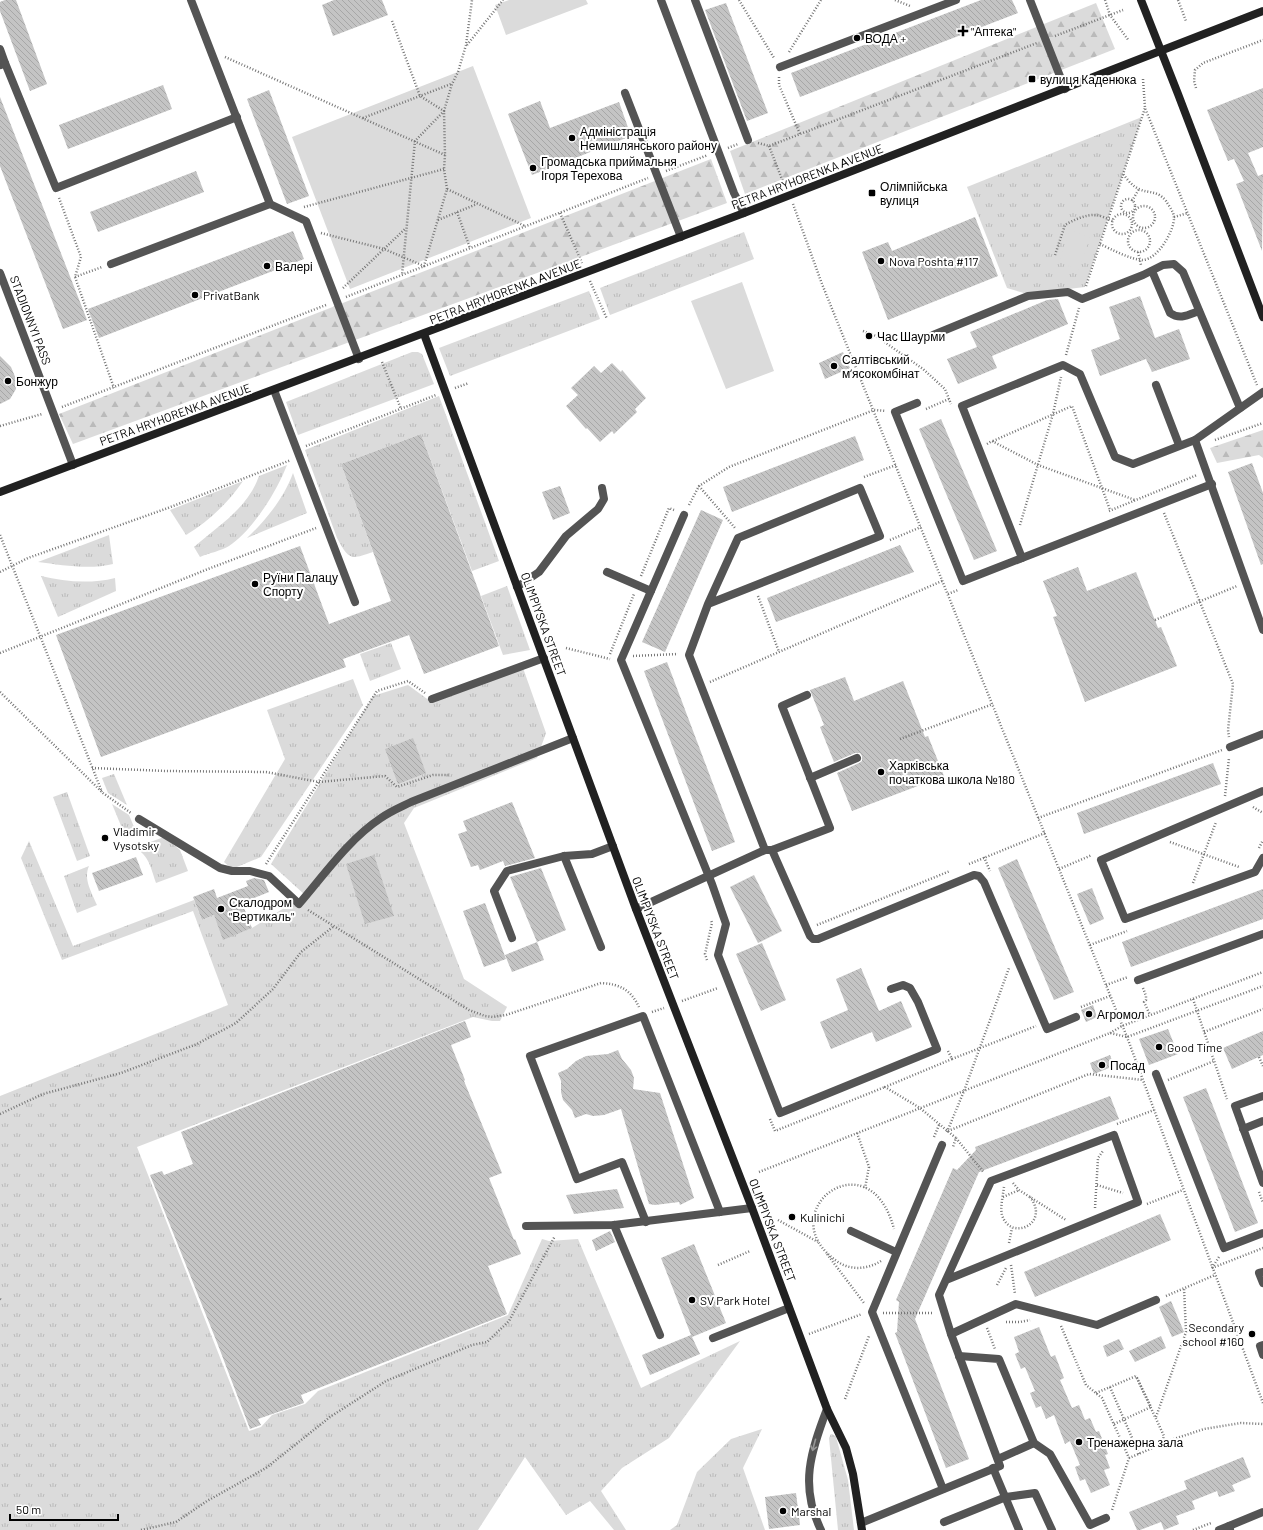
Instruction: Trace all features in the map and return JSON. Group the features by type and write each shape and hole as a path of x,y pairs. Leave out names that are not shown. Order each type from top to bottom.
{"street":[{"path":"191,0 270,204 306,221 359,359"},
{"path":"661,0 734,193 744,213"},
{"path":"695,0 748,140"},
{"path":"780,67 956,0"},
{"path":"1030,0 1065,88"},
{"path":"1140,0 1263,317"},
{"name":"PETRA HRYHORENKA АVENUE","path":"359,359 744,213 1263,11"},
{"path":"0,49 2,64 56,188 237,117"},
{"path":"625,94 681,237"},
{"path":"111,264 270,204"},
{"path":"933,336 1028,296 1068,292 1082,299 1152,271 1163,265 1174,264 1182,272 1240,408"},
{"path":"1152,271 1170,313 1181,317 1199,311"},
{"name":"STADIONNYI PASS","path":"0,273 73,465"},
{"name":"OLIMPIYSKA STREET","path":"424,334 636,909 752,1208 827,1409 841,1436 850,1460 861,1526"},
{"name":"PETRA HRYHORENKA AVENUE","path":"0,492 359,359"},
{"path":"1022,558 962,406 1063,365 1080,374 1115,457 1133,464 1195,440 1262,392"},
{"path":"1156,385 1179,445"},
{"path":"274,390 355,602"},
{"path":"917,403 895,412 963,581 1212,484"},
{"path":"1195,440 1263,630"},
{"path":"517,587 539,572 566,536 598,510 604,499 602,488"},
{"path":"708,604 880,536 860,488 738,538 708,604 689,655 700,686 768,850 810,936 813,939 974,875 979,876 984,882 1047,1029 1075,1014"},
{"path":"684,514 621,660 710,876 726,924 718,955 780,1113 937,1050 918,1002 910,988 903,985 891,989"},
{"path":"607,572 651,591"},
{"path":"432,698 544,658"},
{"path":"636,909 768,850 830,828 782,706 807,695"},
{"path":"1230,747 1263,734"},
{"path":"140,818 220,868 232,871 250,871 269,876 299,904 352,843 373,824 392,811 418,799 573,738"},
{"path":"810,778 857,758"},
{"path":"1263,791 1101,860 1125,919 1255,872 1263,858"},
{"path":"512,938 494,891 507,871 564,856 592,854 613,846"},
{"path":"564,856 601,947"},
{"path":"1138,980 1263,934"},
{"path":"646,1222 622,1162 577,1179 530,1056 643,1016 720,1212"},
{"path":"1156,1074 1224,1248 1263,1233"},
{"path":"1263,1096 1235,1106 1263,1183"},
{"path":"1243,1129 1263,1121"},
{"path":"861,1526 942,1489 1000,1466 951,1334 939,1295 991,1181 1114,1134 1138,1202 946,1280"},
{"path":"942,1145 872,1312 942,1489"},
{"path":"526,1226 614,1225 752,1208"},
{"path":"614,1225 660,1335"},
{"path":"850,1231 896,1252"},
{"path":"1263,1272 1259,1273 1263,1283"},
{"path":"951,1334 1016,1304 1097,1325 1156,1300"},
{"path":"713,1338 789,1308"},
{"path":"1263,1345 1260,1346 1263,1355"},
{"path":"959,1356 999,1358 1034,1443 1050,1454 1090,1525 1106,1518"},
{"path":"821,1530 814,1514 810,1495 810,1468 815,1439 827,1409"},
{"path":"998,1459 1034,1443"},
{"path":"993,1468 1019,1530"},
{"path":"944,1522 1006,1497 1035,1492 1052,1530"},
{"path":"1219,1530 1230,1528 1263,1512"}],"path":[{"path":"424,266 447,189 444,170 444,111 466,45 472,0"},
{"path":"466,45 503,0"},
{"path":"739,0 780,67"},
{"path":"800,134 779,85 780,67 821,0"},
{"path":"1104,0 1110,15 1129,41"},
{"path":"1178,0 1186,21"},
{"path":"0,426 52,410 114,388 336,298 402,275 718,151 748,140 769,146 1123,10"},
{"path":"392,21 420,96 444,111"},
{"path":"1196,88 1194,82 1194,70 1203,63 1263,40"},
{"path":"211,50 445,155"},
{"path":"1143,79 1145,108 1262,392"},
{"path":"363,118 452,84"},
{"path":"1020,525 1053,414 1063,365 1082,299 1145,108"},
{"path":"402,275 415,141 444,111"},
{"path":"287,212 411,177 444,170"},
{"path":"1100,244 1140,260 1145,260 1159,252 1172,228 1174,216 1172,210 1159,194 1139,189 1123,174"},
{"path":"56,188 81,257 75,277 114,388"},
{"path":"447,189 526,226"},
{"path":"1132,201 1139,189"},
{"path":"1132,201 1126,200 1122,203 1122,209 1125,214 1132,220 1135,224 1148,234 1150,242 1147,249 1138,252 1133,250 1128,245 1128,238 1131,227 1132,220 1134,210 1132,201"},
{"path":"437,220 478,204"},
{"path":"1141,207 1148,207 1153,211 1156,218 1152,225 1146,228 1122,234 1117,232 1113,227 1113,221 1117,216 1125,214 1141,207"},
{"path":"457,212 470,248"},
{"path":"1174,216 1188,213"},
{"path":"1055,255 1065,225 1090,215 1098,215 1113,221"},
{"path":"336,298 406,228"},
{"path":"310,230 384,249 424,266"},
{"path":"806,239 822,284 1127,1037 1263,1403"},
{"path":"1138,252 1140,260"},
{"path":"75,277 111,264"},
{"path":"863,331 876,336 923,368 945,389 952,406"},
{"path":"382,362 401,409"},
{"path":"0,572 28,558 168,508 291,460 297,450 426,399"},
{"path":"983,445 1072,406 1110,510"},
{"path":"611,662 611,652 669,508 684,514 699,486 729,467 874,410 895,412"},
{"path":"1211,442 1263,423"},
{"path":"992,441 1038,465 1135,500"},
{"path":"859,480 896,465"},
{"path":"1103,513 1207,471"},
{"path":"699,486 736,530 730,532"},
{"path":"1160,504 1233,684 1228,730 1230,747 1228,772 1222,808 1188,897"},
{"path":"885,542 921,527"},
{"path":"0,653 208,569 317,528"},
{"path":"0,535 102,792"},
{"path":"700,686 943,581"},
{"path":"1155,620 1246,582"},
{"path":"757,594 779,652"},
{"path":"566,648 610,659"},
{"path":"680,649 682,658"},
{"path":"261,873 377,691 408,681 432,698"},
{"path":"0,692 102,792 140,818"},
{"path":"900,739 992,704"},
{"path":"1038,818 1230,747"},
{"path":"92,768 166,771 266,772 319,782 385,776 397,787 433,775 453,775"},
{"path":"962,866 1045,833"},
{"path":"1166,840 1255,872"},
{"path":"984,857 991,872"},
{"path":"807,929 955,869"},
{"path":"299,904 452,1000 469,1010 485,1016 493,1017 506,1015 601,983 611,983 623,988 634,997 643,1016"},
{"path":"0,1114 43,1094 120,1073 197,1044 236,1023 273,989 302,952 334,926"},
{"path":"942,1145 964,1091 1014,953"},
{"path":"759,1172 1110,1033 1122,1026 1263,972"},
{"path":"1110,1033 1127,1037 1263,986"},
{"path":"694,997 718,988"},
{"path":"1075,1014 1110,996"},
{"path":"1193,999 1230,1108 1235,1106"},
{"path":"1204,1032 1263,1009"},
{"path":"952,1060 1044,1022"},
{"path":"1259,1057 1263,1066"},
{"path":"1172,1078 1214,1061"},
{"path":"947,1132 1089,1074 1143,1080"},
{"path":"920,1108 956,1138 996,1187 1005,1184 1002,1197 1002,1214 1005,1222 1012,1228 1021,1229 1027,1227 1034,1221 1037,1211 1035,1203 1030,1197"},
{"path":"933,1139 939,1125"},
{"path":"857,1133 869,1167 865,1188"},
{"path":"950,1153 956,1138"},
{"path":"1095,1213 1098,1158 1107,1146"},
{"path":"1012,1181 1019,1190 1070,1223"},
{"path":"1097,1185 1124,1193"},
{"path":"1122,1186 1126,1200"},
{"path":"1002,1197 1019,1190"},
{"path":"778,1220 818,1242 864,1303"},
{"path":"879,1268 898,1224"},
{"path":"141,1530 176,1522 207,1500 266,1468 330,1417 386,1381 472,1345 487,1342 510,1321 560,1226"},
{"path":"1007,1250 1012,1228"},
{"path":"1212,1268 1263,1248"},
{"path":"718,1265 750,1251"},
{"path":"997,1285 1010,1258 1016,1304"},
{"path":"1156,1300 1215,1275"},
{"path":"1156,1418 1186,1332 1184,1288"},
{"path":"862,1307 867,1296"},
{"path":"819,1330 861,1312 864,1320"},
{"path":"884,1320 881,1313 933,1313 935,1319"},
{"path":"1056,1315 1086,1385 1102,1398 1129,1458 1111,1511 1106,1518"},
{"path":"1001,1321 1020,1322 1034,1319"},
{"path":"986,1327 999,1358"},
{"path":"844,1399 870,1334 873,1341"},
{"path":"1096,1393 1136,1376 1164,1436 1162,1444"},
{"path":"1110,1387 1139,1454"},
{"path":"1114,1424 1151,1407"},
{"path":"1129,1458 1204,1429 1242,1423 1263,1424"}],"green space":[{"path":"509,0 586,0 588,4 506,35 495,5"},
{"path":"1096,3 1115,49 745,194 730,151"},
{"path":"473,66 531,218 350,289 292,137"},
{"path":"1142,117 1085,287 1027,294 1007,288 967,187"},
{"path":"711,159 727,203 73,444 59,414"},
{"path":"1070,230 1090,238 1078,270 1059,262"},
{"path":"744,232 754,259 610,315 600,288"},
{"path":"742,282 774,371 726,389 691,301"},
{"path":"589,291 600,319 450,376 439,348"},
{"path":"412,352 422,354 434,384 298,435 286,402"},
{"path":"439,396 499,561 472,571 421,434 341,464 373,552 355,557 351,556 344,551 337,538 305,450"},
{"path":"1263,430 1263,458 1259,455 1217,463 1210,448"},
{"path":"287,465 271,498 247,530 229,546 200,557 194,547 240,507 248,498 259,476"},
{"path":"293,473 307,513 247,538 261,524 280,500"},
{"path":"243,481 218,511 186,535 170,510"},
{"path":"109,535 113,564 85,567 38,562"},
{"path":"41,576 78,582 115,578 116,591 58,617"},
{"path":"507,586 530,650 503,655 481,596"},
{"path":"391,643 401,669 370,681 360,654"},
{"path":"523,668 546,733 537,758 414,808 404,823 464,979 507,1007 500,1021 473,1017 137,1147 249,1431 261,1427 272,1415 305,1404 318,1391 508,1315 542,1239 549,1241 578,1239 641,1388 740,1341 669,1438 622,1468 601,1491 626,1530 614,1530 590,1501 566,1515 525,1457 478,1530 0,1530 0,1096 228,1005 193,911 62,960 21,858 29,841 73,946 194,900 202,920 214,915 224,939 252,928 305,895 271,864 373,696 408,685 430,701"},
{"path":"353,679 363,705 261,857 232,869 224,862 285,759 267,710"},
{"path":"114,774 127,805 108,793 102,778"},
{"path":"67,792 90,856 77,861 53,797"},
{"path":"112,804 129,815 137,834 126,838"},
{"path":"164,837 180,850 188,871 156,883 151,867 146,858 134,848"},
{"path":"89,866 87,871 88,881 97,905 77,913 64,876"},
{"path":"762,1429 743,1468 765,1530 670,1530 677,1525 697,1472 731,1439"},
{"path":"831,1434 836,1437 848,1480 854,1530 838,1530 829,1438"}],"building":[{"path":"5,0 16,0 47,84 30,91 0,11 0,2"},
{"path":"334,0 382,0 388,15 333,36 322,5"},
{"path":"981,0 1012,0 1018,13 800,97 791,73"},
{"path":"726,3 768,113 747,121 705,10"},
{"path":"163,85 172,109 68,149 59,125"},
{"path":"1263,88 1263,147 1248,153 1258,176 1263,174 1262,251 1236,184 1244,181 1234,159 1228,161 1207,110"},
{"path":"269,90 309,196 287,204 247,99"},
{"path":"0,97 87,320 63,329 0,166"},
{"name":"Адміністрація Немишлянського району","path":"540,101 550,128 619,102 631,136 532,175 508,114"},
{"path":"196,171 204,192 98,232 90,212"},
{"path":"975,217 998,276 888,320 862,252 888,242 892,251"},
{"path":"293,231 304,259 99,338 88,309"},
{"path":"1140,296 1155,338 1179,329 1190,359 1152,372 1146,359 1100,376 1091,350 1120,339 1109,307"},
{"path":"1058,299 1068,324 992,356 997,368 958,384 947,359 977,347 970,332 1047,300"},
{"name":"Салтівський мʼясокомбінат","path":"843,352 850,368 825,379 819,363"},
{"name":"Бонжур","path":"0,356 11,367 16,379 16,389 10,399 0,404"},
{"path":"612,363 621,372 622,370 646,398 635,409 637,412 614,434 612,431 600,442 587,428 586,429 566,406 578,395 571,388 594,366 601,373"},
{"path":"941,419 997,551 974,560 919,429"},
{"name":"Руїни Палацу Спорту","path":"421,434 499,646 424,674 409,635 343,659 346,667 101,757 56,635 300,546 329,624 391,601 341,464"},
{"path":"855,436 864,460 732,512 723,487"},
{"path":"1252,463 1263,493 1263,564 1261,565 1228,472"},
{"path":"560,486 570,513 553,520 542,492"},
{"path":"701,510 723,520 665,652 642,642"},
{"path":"900,545 914,572 776,622 767,598"},
{"path":"1078,567 1087,591 1136,572 1158,628 1161,627 1177,666 1085,702 1053,617 1057,616 1043,581"},
{"path":"667,662 735,842 712,851 644,671"},
{"path":"845,677 854,701 903,681 925,737 928,736 944,776 852,811 837,773 862,761 862,756 860,753 855,753 834,762 820,727 824,725 810,690"},
{"path":"413,738 426,773 398,784 385,749"},
{"path":"1213,763 1221,784 1084,834 1077,813"},
{"path":"512,802 535,858 505,866 503,861 480,870 478,865 471,867 458,834 467,831 463,821"},
{"path":"374,855 394,916 365,924 346,864"},
{"path":"136,857 143,875 99,891 92,873"},
{"path":"1017,859 1074,992 1054,1000 998,868"},
{"path":"541,868 566,930 537,942 510,877"},
{"path":"754,875 782,931 758,943 730,887"},
{"name":"Скалодром \"Вертикаль\"","path":"254,878 264,880 269,892 242,903 252,928 223,940 214,915 202,920 193,897 214,889 217,898 248,886 246,881"},
{"path":"1092,888 1104,919 1090,925 1077,894"},
{"path":"1263,889 1263,919 1131,967 1122,942"},
{"path":"485,903 506,959 484,967 463,911"},
{"path":"537,942 544,960 512,972 505,955"},
{"path":"762,943 786,1000 761,1011 736,954"},
{"path":"861,968 879,1011 901,1001 912,1027 876,1042 872,1032 831,1049 820,1022 848,1010 836,979"},
{"name":"Агромол","path":"1093,1005 1097,1017 1086,1022 1081,1010"},
{"path":"465,1021 471,1037 451,1045 465,1080 464,1081 502,1173 489,1178 521,1254 488,1266 507,1314 301,1395 304,1403 258,1419 261,1425 250,1429 150,1175 162,1171 164,1175 193,1164 181,1132"},
{"name":"Good Time","path":"1168,1029 1178,1054 1149,1065 1139,1039"},
{"path":"1263,1031 1263,1055 1232,1069 1223,1048"},
{"path":"618,1050 622,1059 631,1070 634,1078 633,1089 660,1093 694,1198 680,1205 679,1202 655,1205 649,1204 621,1109 604,1115 593,1116 586,1114 575,1118 572,1110 563,1100 561,1081 558,1073 567,1069 576,1061 586,1056 608,1054"},
{"name":"Посад","path":"1110,1055 1114,1066 1094,1074 1090,1063"},
{"path":"1206,1088 1258,1223 1235,1232 1183,1097"},
{"path":"1110,1096 1119,1119 979,1172 915,1319 969,1459 946,1468 895,1333 897,1332 899,1302 896,1300 953,1168 957,1170 976,1150 975,1147"},
{"path":"617,1189 624,1208 574,1214 566,1195"},
{"path":"1160,1214 1171,1240 1035,1297 1024,1272"},
{"path":"610,1231 615,1242 596,1251 592,1240"},
{"path":"694,1244 726,1323 692,1337 700,1354 650,1375 642,1355 691,1335 661,1258"},
{"path":"1171,1301 1184,1332 1172,1337 1159,1307"},
{"path":"1039,1327 1051,1357 1055,1355 1064,1378 1060,1380 1072,1408 1079,1405 1085,1420 1090,1418 1096,1432 1099,1431 1108,1454 1105,1455 1110,1468 1104,1470 1110,1485 1091,1493 1085,1479 1080,1481 1075,1467 1080,1465 1070,1441 1065,1444 1054,1415 1046,1419 1041,1406 1036,1408 1030,1393 1035,1391 1025,1367 1021,1369 1015,1354 1019,1352 1014,1337"},
{"path":"1161,1336 1166,1348 1135,1362 1129,1351"},
{"path":"1119,1339 1124,1349 1107,1357 1103,1346"},
{"path":"1243,1457 1251,1477 1232,1485 1235,1491 1219,1497 1217,1491 1192,1501 1195,1509 1176,1516 1179,1524 1164,1530 1161,1522 1137,1530 1129,1512 1187,1489 1184,1481"},
{"path":"796,1493 800,1525 769,1529 765,1497"}],"place":[{"name":"\"Аптека\"","path":"963,31"},
{"name":"ВОДА +","path":"857,38"},
{"name":"вулиця Каденюка","path":"1032,79"},
{"name":"Адміністрація Немишлянського району","path":"572,138"},
{"name":"Громадська приймальня Ігоря Терехова","path":"533,168"},
{"name":"Олімпійська вулиця","path":"872,193"},
{"name":"Nova Poshta #117","path":"881,261"},
{"name":"Валері","path":"267,266"},
{"name":"PrivatBank","path":"195,295"},
{"name":"Час Шаурми","path":"869,336"},
{"name":"Салтівський мʼясокомбінат","path":"834,366"},
{"name":"Бонжур","path":"8,381"},
{"name":"Руїни Палацу Спорту","path":"255,584"},
{"name":"Харківська початкова школа №180","path":"881,772"},
{"name":"Vladimir Vysotsky","path":"105,838"},
{"name":"Скалодром \"Вертикаль\"","path":"221,909"},
{"name":"Агромол","path":"1089,1014"},
{"name":"Good Time","path":"1159,1047"},
{"name":"Посад","path":"1102,1065"},
{"name":"Kulinichi","path":"792,1217"},
{"name":"SV Park Hotel","path":"692,1300"},
{"name":"Secondary school #160","path":"1252,1334"},
{"name":"Тренажерна зала","path":"1079,1442"},
{"name":"Marshal","path":"783,1511"}]}
